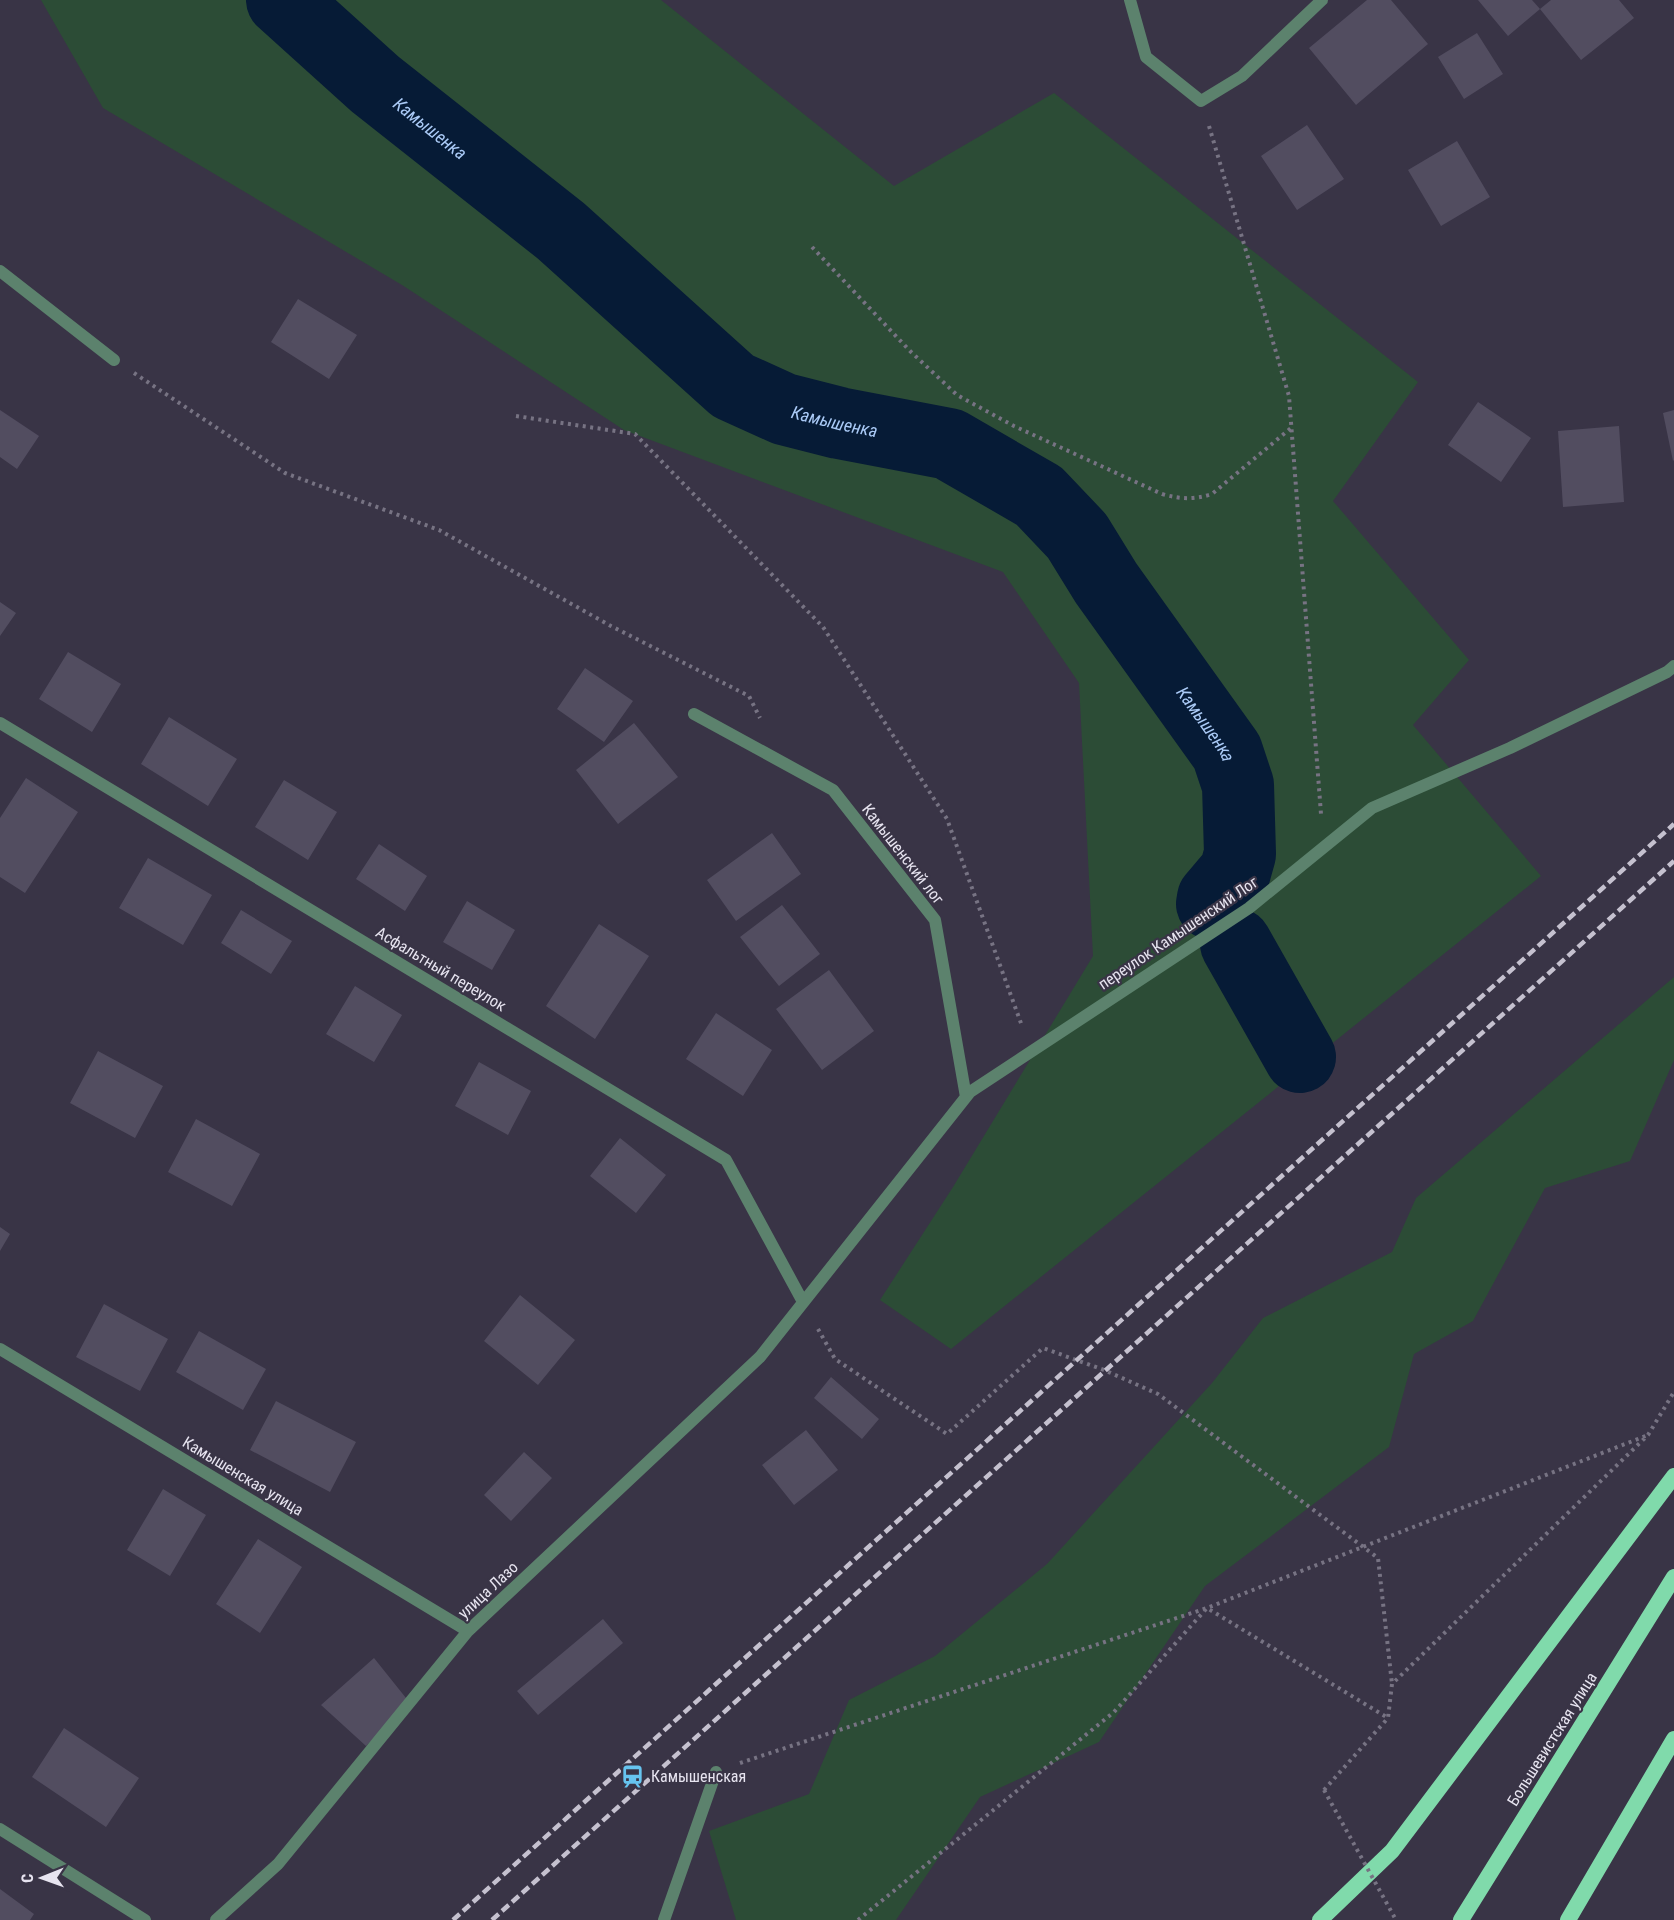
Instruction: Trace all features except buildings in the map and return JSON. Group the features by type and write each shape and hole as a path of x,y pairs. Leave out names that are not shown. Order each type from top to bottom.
{"highway":[{"path":"1320,1920 1392,1851 1674,1476"},
{"name":"Большевистская улица","path":"1461,1920 1674,1577"},
{"path":"1568,1920 1674,1739"}],"street":[{"path":"1130,0 1146,57 1202,101 1242,76 1322,0"},
{"path":"0,271 114,360"},
{"name":"переулок Камышенский Лог","path":"803,1302 966,1097 1249,908 1372,808 1510,748 1667,672 1674,666"},
{"name":"Камышенский лог","path":"694,714 833,790 934,920 966,1097"},
{"name":"Асфальтный переулок","path":"0,723 726,1160 803,1302"},
{"name":"улица Лазо","path":"216,1920 278,1864 468,1631 760,1357 803,1302"},
{"name":"Камышенская улица","path":"0,1349 468,1631"},
{"path":"664,1920 716,1772"},
{"path":"0,1829 145,1920"}],"path":[{"path":"1202,101 1289,396 1324,847"},
{"path":"812,247 910,351 957,395 1014,426 1162,494 1180,499 1198,499 1212,494 1292,428"},
{"path":"114,360 285,473 439,530 611,626 749,696 785,764"},
{"path":"516,416 635,434 823,627 947,819 1031,1052"},
{"path":"803,1302 835,1359 948,1434 1043,1348 1104,1370 1158,1394 1378,1558 1392,1684 1388,1718 1324,1790 1396,1920"},
{"path":"1392,1684 1648,1435 1674,1392"},
{"path":"716,1772 1207,1608 1648,1435"},
{"path":"1207,1608 1388,1718"},
{"path":"858,1920 1114,1712 1207,1608"}],"green space":[{"path":"41,0 661,0 894,186 1054,93 1418,382 1333,501 1469,660 1413,725 1541,876 951,1349 880,1300 953,1187 1093,956 1079,683 1003,572 624,430 402,285 103,108"},
{"path":"1674,977 1674,1060 1630,1161 1545,1188 1473,1321 1414,1354 1389,1447 1205,1586 1099,1742 980,1797 896,1920 736,1920 709,1831 809,1794 849,1700 935,1656 1047,1564 1212,1383 1263,1318 1392,1252 1416,1198"}],"waterway":[{"name":"Камышенка","path":"282,0 375,84 561,231 733,386 784,409 839,423 949,444 1039,496 1077,536 1106,583 1227,752 1238,785 1240,854 1235,872 1213,898 1212,904"},
{"name":"Камышенка","path":"1236,944 1300,1057"}],"railway":[{"path":"453,1920 1674,824"},
{"path":"492,1920 1674,861"}],"place":[{"name":"Камышенская","path":"633,1776"}]}
